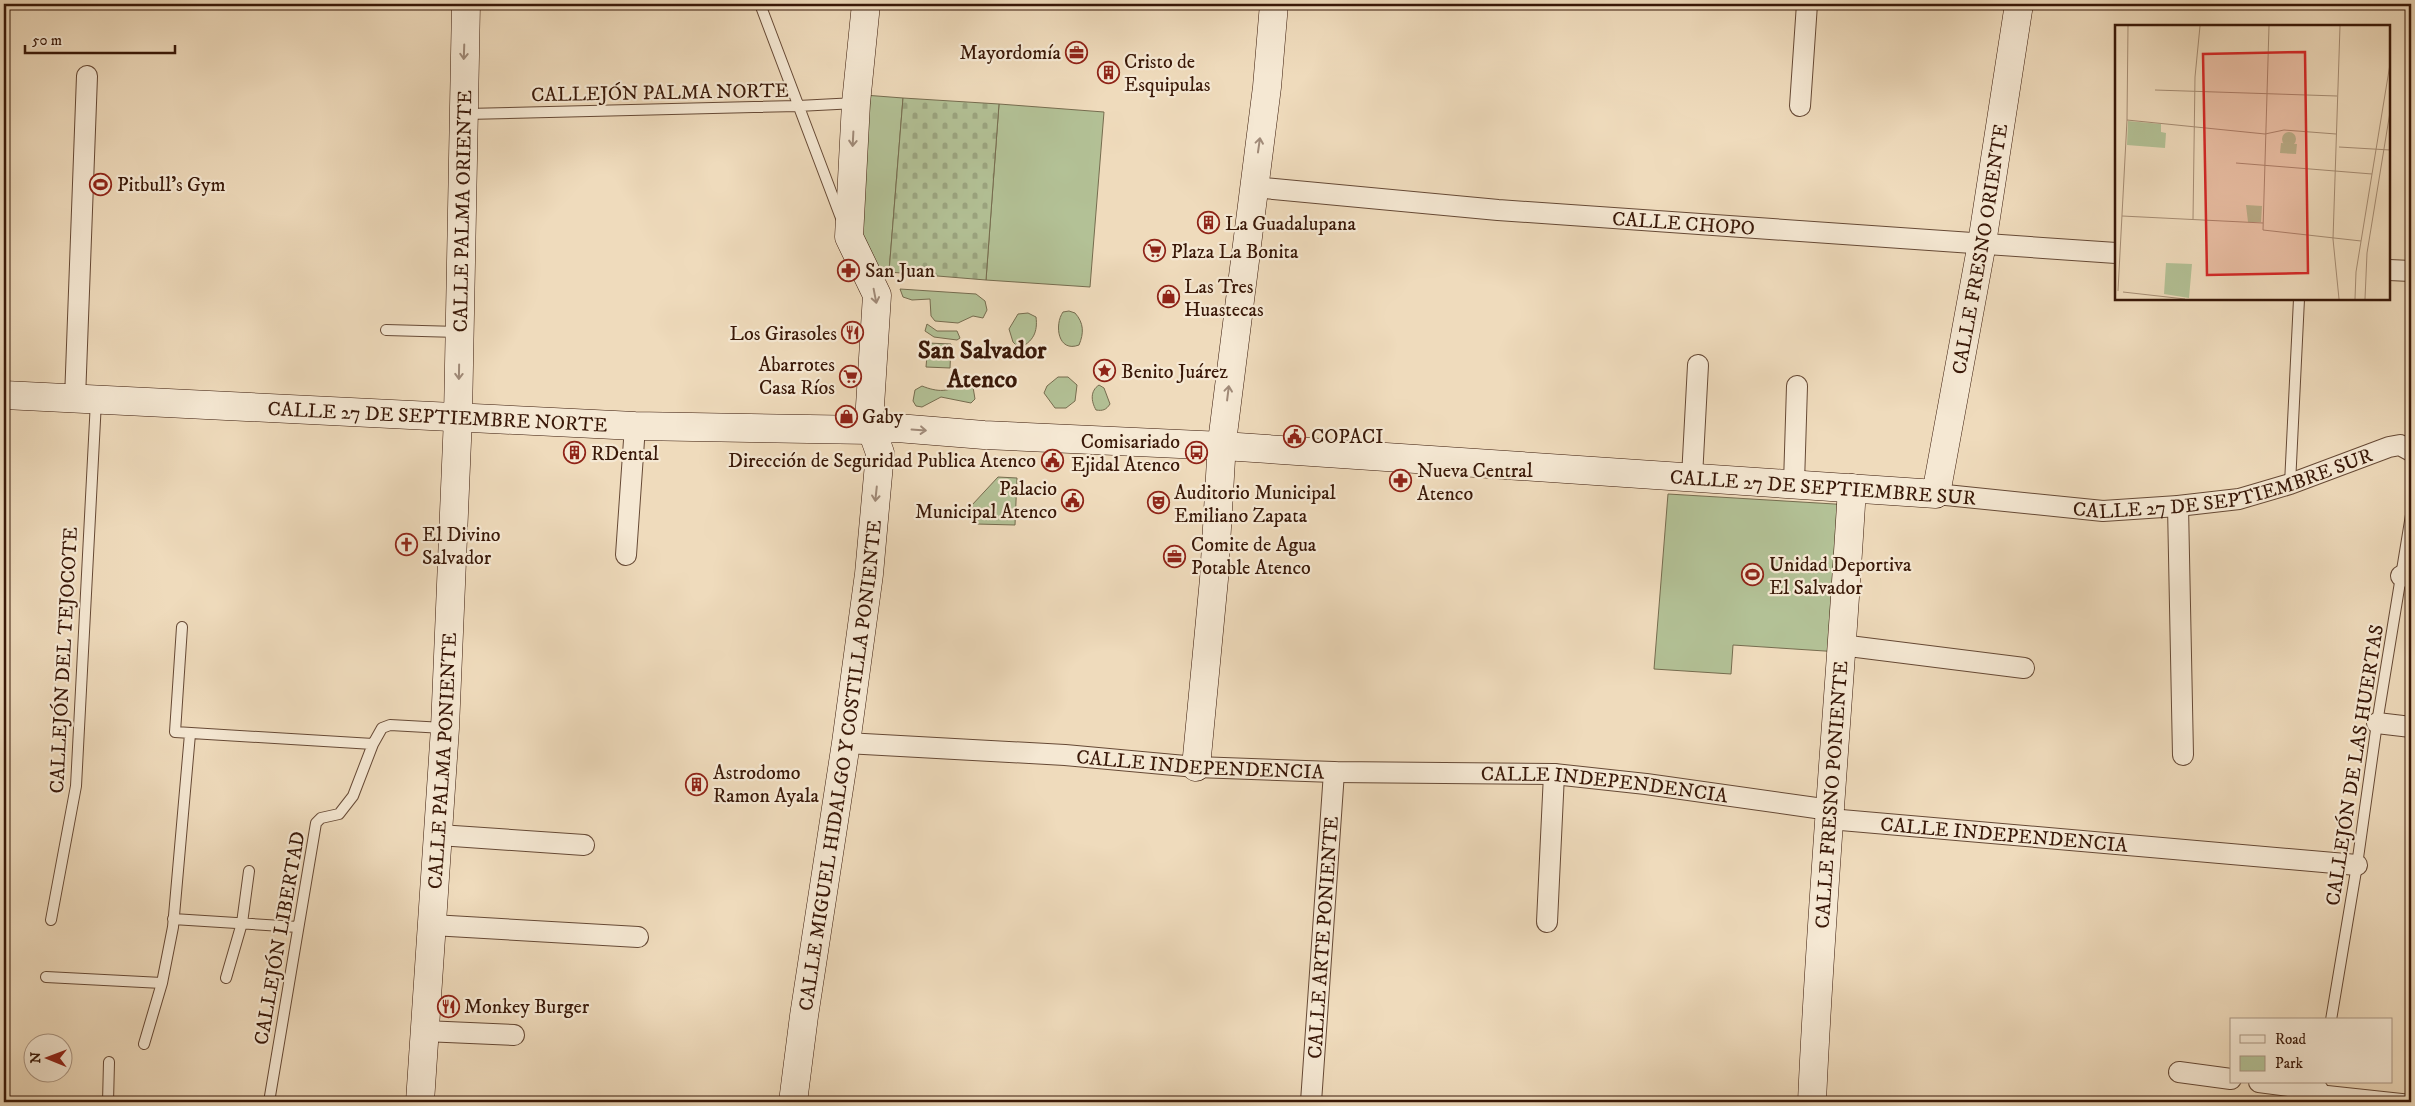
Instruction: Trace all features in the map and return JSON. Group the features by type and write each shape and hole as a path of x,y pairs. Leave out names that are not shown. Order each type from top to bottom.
{"street":[{"name":"CALLE PALMA ORIENTE","path":"458,417 466,4"},
{"path":"866,4 863,59 856,103 849,237 877,296 870,430"},
{"path":"1196,767 1214,579 1223,446 1253,187 1267,87 1274,4"},
{"path":"1800,106 1807,4"},
{"name":"CALLE FRESNO ORIENTE","path":"1936,494 1982,243 2019,4"},
{"path":"85,399 87,76"},
{"name":"CALLE CHOPO","path":"1253,187 1498,210 2115,253"},
{"path":"2390,270 2411,271"},
{"path":"1692,477 1698,365"},
{"path":"1794,484 1797,386"},
{"name":"CALLE 27 DE SEPTIEMBRE NORTE","path":"4,395 635,426 870,430 897,428 984,435 1223,446"},
{"name":"CALLE PALMA PONIENTE","path":"420,1102 445,728 458,417"},
{"path":"626,555 635,426"},
{"name":"CALLE MIGUEL HIDALGO Y COSTILLA PONIENTE","path":"793,1102 869,574 880,453 877,439 870,430"},
{"name":"CALLE 27 DE SEPTIEMBRE SUR","path":"1223,446 1936,494 2102,511 2178,506 2239,499 2290,484 2389,447 2400,445 2411,451"},
{"name":"CALLE FRESNO PONIENTE","path":"1812,1102 1817,995 1852,488"},
{"path":"2178,506 2182,755"},
{"path":"1841,645 2024,668"},
{"path":"2377,723 2411,727"},
{"name":"CALLE INDEPENDENCIA","path":"846,743 1065,755 1196,767 1334,772 1554,774 1646,784 1823,809 1841,820 2357,865"},
{"name":"CALLE ARTE PONIENTE","path":"1311,1102 1334,772"},
{"path":"1547,922 1554,774"},
{"path":"438,835 584,845"},
{"path":"432,925 638,937"},
{"path":"424,1031 514,1035"},
{"path":"2179,1072 2230,1079"},
{"path":"2272,1084 2318,1091"}],"lane":[{"path":"760,4 849,237"},
{"name":"CALLEJÓN PALMA NORTE","path":"465,114 856,103"},
{"path":"2290,484 2299,300"},
{"path":"386,330 459,332"},
{"name":"CALLEJÓN DEL TEJOCOTE","path":"50,920 76,786 85,399"},
{"name":"CALLEJÓN DE LAS HUERTAS","path":"2331,1018 2357,865 2377,723 2406,576 2411,515"},
{"path":"182,627 175,732 373,744 382,728 390,725 445,728"},
{"path":"144,1044 162,983 173,919 190,734"},
{"name":"CALLEJÓN LIBERTAD","path":"269,1102 316,822 321,818 339,814 353,796 373,744"},
{"path":"226,978 242,922 249,871"},
{"path":"173,919 298,927"},
{"path":"46,976 162,983"},
{"path":"108,1102 109,1062"},
{"path":"2318,1091 2411,1100"}],"green space":[{"path":"864,95 903,98 889,272 874,272 855,234"},
{"path":"903,98 999,104 986,280 889,272"},
{"path":"999,104 1104,112 1090,287 986,280"},
{"path":"900,289 976,294 985,301 987,310 983,318 973,316 958,323 935,321 931,316 930,299 912,300 903,297"},
{"path":"1063,312 1075,313 1080,321 1082,336 1079,345 1066,345 1062,342 1060,336 1060,317"},
{"path":"1028,313 1036,317 1034,336 1028,343 1019,348 1013,342 1009,329 1018,314"},
{"path":"927,324 937,331 957,331 960,338 957,340 934,337 925,331"},
{"path":"928,343 951,344 950,368 926,367"},
{"path":"1058,377 1068,377 1077,385 1075,401 1066,408 1055,408 1044,393 1047,386"},
{"path":"962,382 973,387 975,399 971,403 941,397 922,407 916,406 913,401 915,390 922,386 948,390"},
{"path":"1099,385 1104,388 1110,404 1106,409 1096,410 1092,400 1094,390"},
{"path":"998,477 1017,478 1015,525 976,524 972,505"},
{"name":"Unidad Deportiva El Salvador","path":"1668,494 1851,505 1840,652 1733,645 1731,674 1654,669"}],"place":[{"name":"Mayordomía","path":"1077,52"},
{"name":"Cristo de Esquipulas","path":"1108,72"},
{"name":"Pitbull's Gym","path":"101,184"},
{"name":"La Guadalupana","path":"1209,223"},
{"name":"Plaza La Bonita","path":"1155,251"},
{"name":"San Juan","path":"849,270"},
{"name":"Las Tres Huastecas","path":"1168,297"},
{"name":"Los Girasoles","path":"853,333"},
{"name":"Benito Juárez","path":"1105,371"},
{"name":"Abarrotes Casa Ríos","path":"851,376"},
{"name":"Gaby","path":"846,416"},
{"name":"COPACI","path":"1295,436"},
{"name":"Comisariado Ejidal Atenco","path":"1196,452"},
{"name":"RDental","path":"575,453"},
{"name":"Dirección de Seguridad Publica Atenco","path":"1052,460"},
{"name":"Nueva Central Atenco","path":"1401,481"},
{"name":"Palacio Municipal Atenco","path":"1073,500"},
{"name":"Auditorio Municipal Emiliano Zapata","path":"1158,503"},
{"name":"El Divino Salvador","path":"406,545"},
{"name":"Comite de Agua Potable Atenco","path":"1175,556"},
{"name":"Unidad Deportiva El Salvador","path":"1753,575"},
{"name":"Astrodomo Ramon Ayala","path":"697,784"},
{"name":"Monkey Burger","path":"448,1006"}],"district":[{"name":"San Salvador Atenco","path":"982,364"}]}
